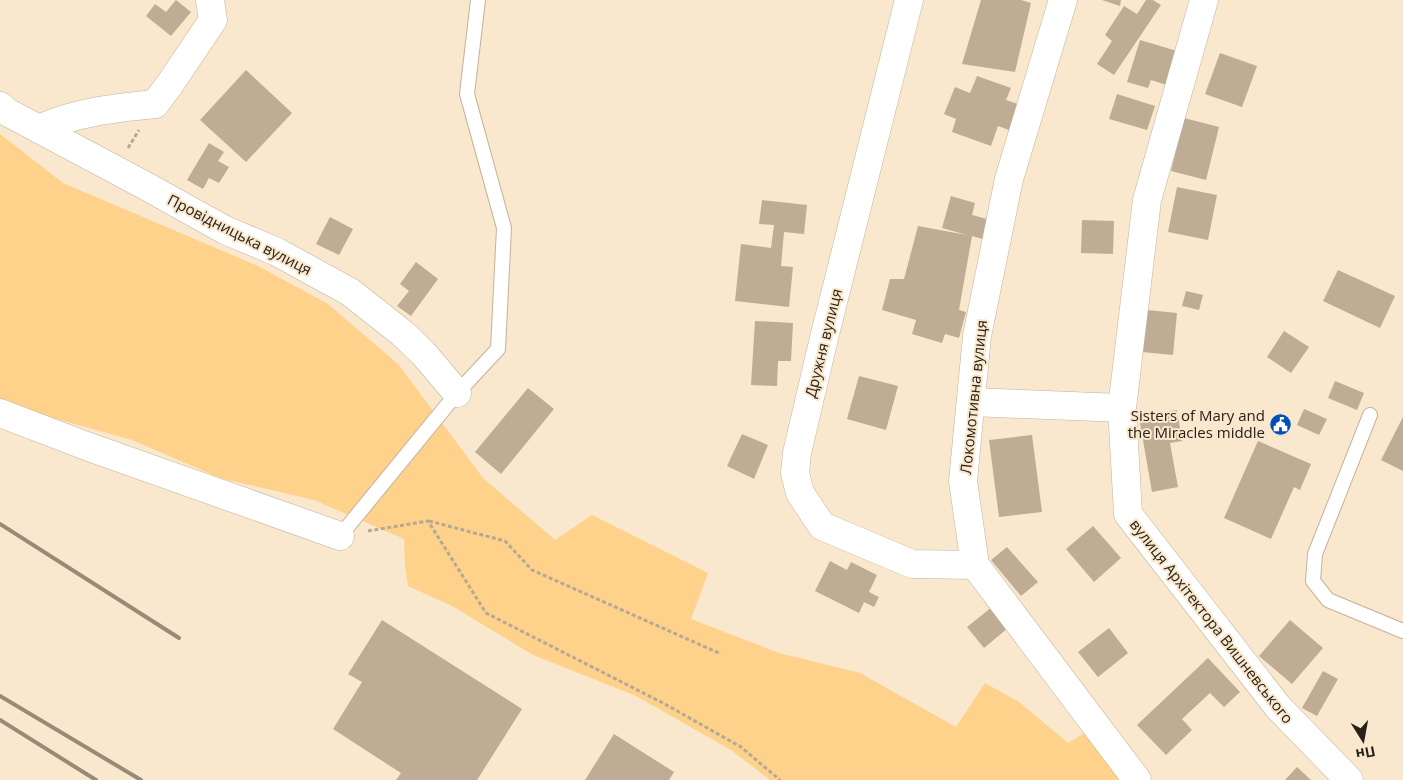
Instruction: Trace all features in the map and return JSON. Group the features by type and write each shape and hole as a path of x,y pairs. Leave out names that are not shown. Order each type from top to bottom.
{"street":[{"path":"39,129 57,121 82,114 155,104 213,20 210,0"},
{"name":"Дружня вулиця","path":"909,0 822,347 797,453 795,473 800,492 822,526 912,564 975,565"},
{"name":"Локомотивна вулиця","path":"1063,0 1009,179 977,336 963,481 975,565 1137,780"},
{"name":"вулиця Архітектора Вишневського","path":"1204,0 1146,200 1122,408 1128,514 1278,707 1349,780"},
{"name":"Провідницька вулиця","path":"0,106 7,112 225,230 277,252 350,292 402,333 423,353 457,393"},
{"path":"971,402 1122,408"},
{"path":"0,413 89,447 340,536"}],"lane":[{"path":"340,536 457,393 498,349 504,228 468,94 478,0"},
{"path":"1370,415 1315,554 1314,581 1328,600 1403,631"}],"path":[{"path":"114,169 155,104"},
{"path":"340,536 428,521 505,541 532,570 721,654"},
{"path":"428,521 486,613 663,703 741,748 780,780"}],"shaded area":[{"path":"0,134 63,183 258,266 328,304 398,364 483,478 555,540 592,515 708,573 691,619 779,653 860,673 956,727 985,683 1019,702 1068,743 1096,726 1137,780 770,780 731,750 636,696 533,655 452,606 408,586 404,539 314,500 220,478 132,440 21,409 0,400"}],"building":[{"path":"176,0 191,12 171,36 146,16 155,4 166,12"},
{"path":"981,0 1021,0 1031,3 1015,72 962,64"},
{"path":"1102,0 1121,0 1120,6"},
{"path":"1146,0 1153,0 1161,5 1114,75 1097,64 1112,41 1105,35 1124,6 1137,14"},
{"path":"1140,40 1177,51 1167,85 1151,80 1148,88 1127,82"},
{"path":"1220,53 1257,66 1242,107 1205,94"},
{"path":"246,70 292,113 246,162 200,120"},
{"path":"977,76 1011,88 1006,100 1018,104 1009,130 998,126 991,146 952,132 956,119 944,114 955,87 970,93"},
{"path":"1117,94 1155,106 1147,130 1109,119"},
{"path":"1184,118 1219,127 1206,180 1171,171"},
{"path":"209,143 224,152 218,161 229,167 219,183 209,178 203,189 187,180"},
{"path":"1177,187 1217,195 1208,240 1168,232"},
{"path":"951,196 975,203 972,215 991,220 986,240 972,236 959,310 966,312 959,338 945,334 942,343 912,334 916,320 882,310 890,279 904,279 918,226 967,235 942,228"},
{"path":"762,200 807,205 804,234 784,232 781,266 793,267 789,307 735,301 741,244 771,248 774,225 759,224"},
{"path":"330,217 353,229 339,255 316,244"},
{"path":"1082,220 1114,221 1113,254 1081,253"},
{"path":"416,262 438,279 411,316 397,306 409,291 400,284"},
{"path":"1338,270 1395,296 1380,328 1323,301"},
{"path":"1186,291 1203,295 1199,310 1182,306"},
{"path":"1147,310 1177,313 1173,355 1142,352"},
{"path":"755,321 793,323 791,361 778,361 777,386 751,385"},
{"path":"1284,331 1309,347 1291,373 1267,357"},
{"path":"859,376 898,386 886,430 847,419"},
{"path":"1335,381 1364,393 1357,410 1328,398"},
{"path":"528,388 554,409 501,474 475,452"},
{"path":"1304,409 1327,419 1319,435 1297,425"},
{"path":"1177,410 1182,441 1170,443 1178,487 1152,492 1139,417"},
{"path":"1403,417 1403,471 1381,460"},
{"path":"742,434 768,445 754,479 727,466"},
{"path":"1032,435 1042,512 999,517 989,440"},
{"path":"1258,441 1311,464 1300,490 1294,487 1271,539 1224,518"},
{"path":"1093,526 1121,558 1094,582 1066,549"},
{"path":"1007,547 1038,582 1021,596 991,560"},
{"path":"830,561 847,570 851,562 877,575 869,592 879,597 874,607 864,602 859,613 815,591"},
{"path":"992,607 1008,628 984,648 967,627"},
{"path":"382,620 522,709 477,780 396,780 401,773 333,729 362,682 348,674"},
{"path":"1290,620 1323,648 1292,684 1259,656"},
{"path":"1109,628 1128,653 1098,677 1078,652"},
{"path":"1208,658 1240,692 1224,707 1210,693 1182,719 1192,730 1166,755 1137,725"},
{"path":"1323,671 1338,679 1317,716 1302,708"},
{"path":"614,734 674,772 669,780 585,780"},
{"path":"1297,767 1311,780 1285,780"}],"railway":[{"path":"0,524 179,638"},
{"path":"0,696 141,780"},
{"path":"0,720 96,780"}],"place":[{"name":"Sisters of Mary and the Miracles middle","path":"1281,424"}]}
